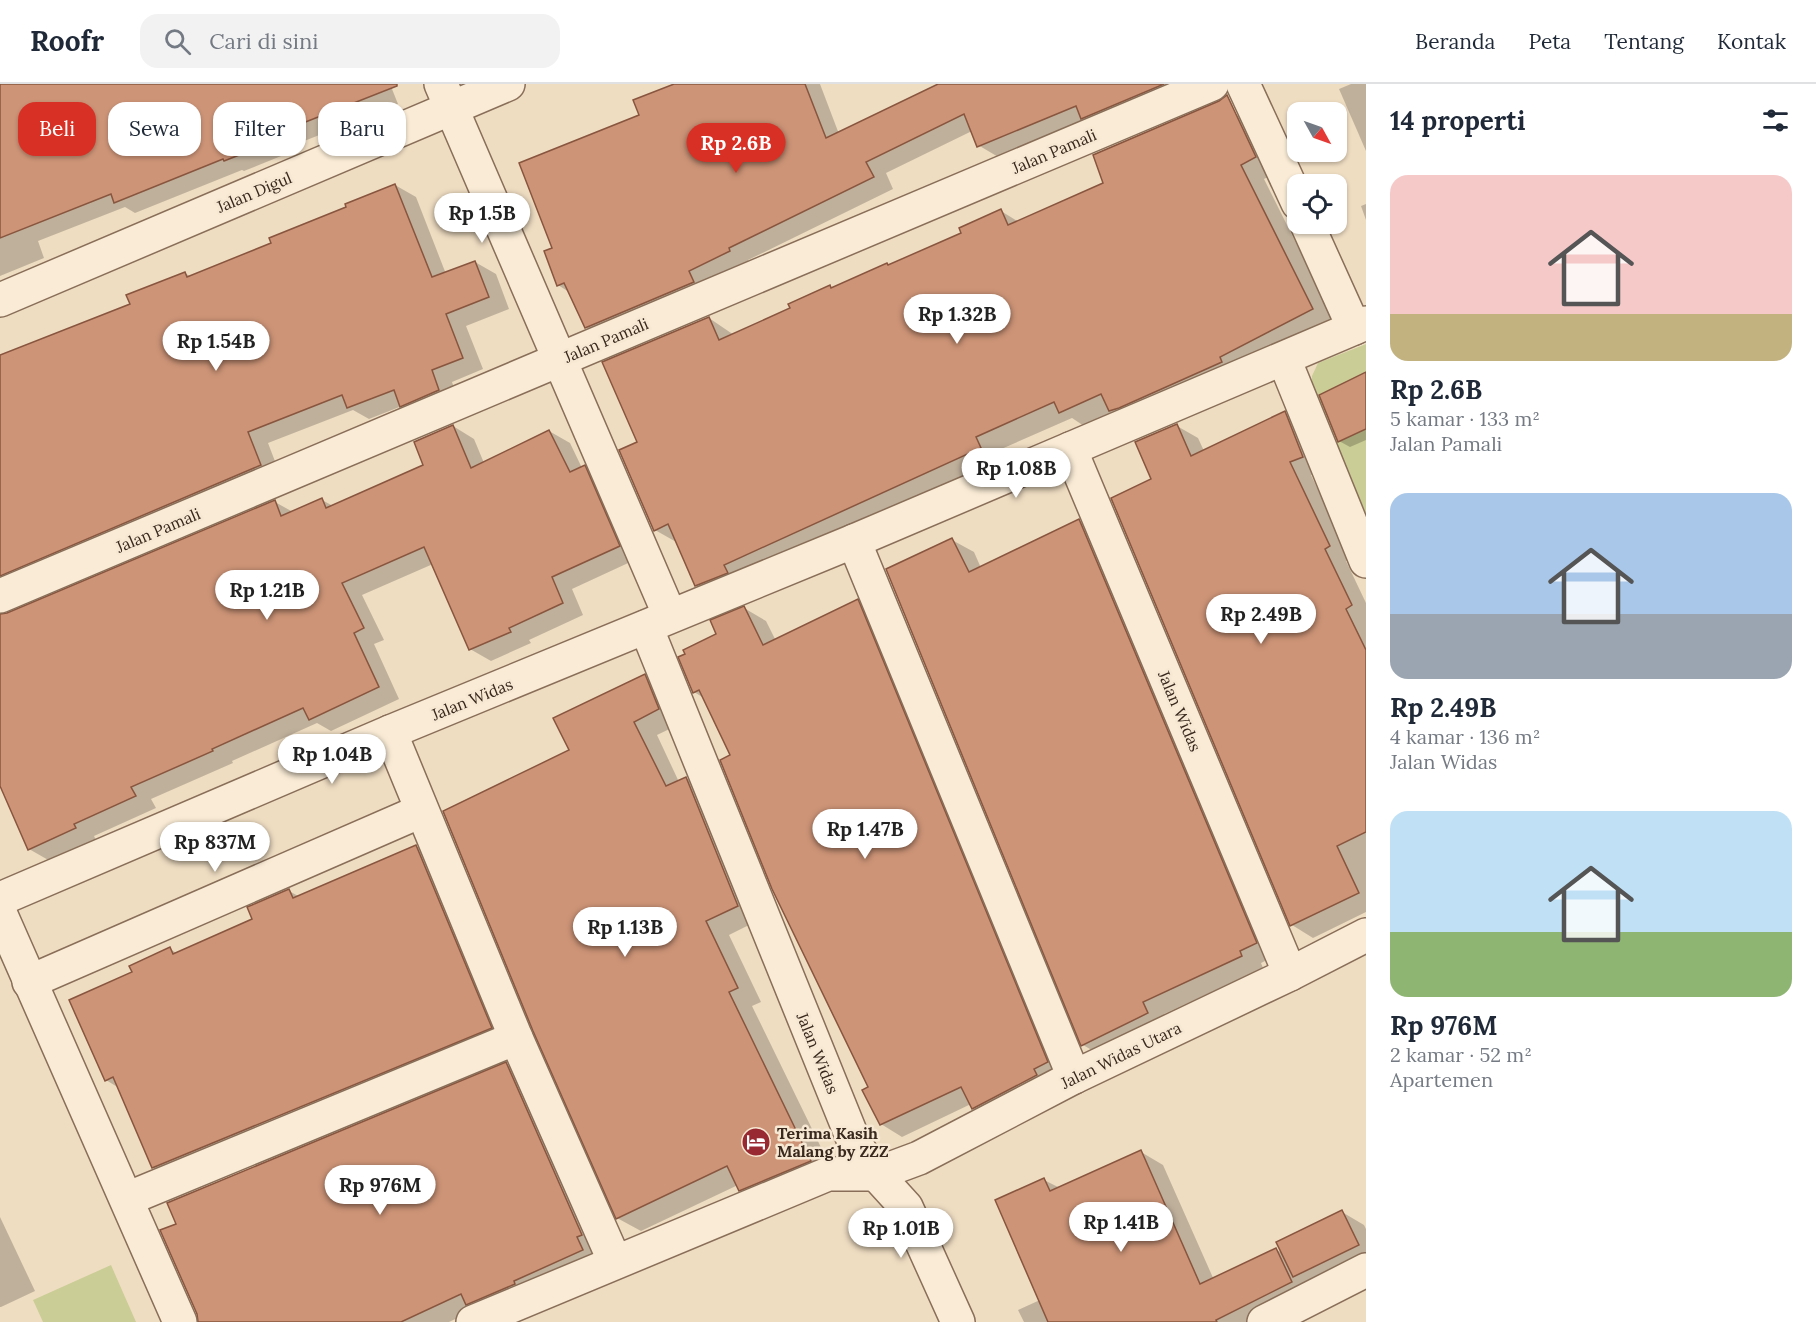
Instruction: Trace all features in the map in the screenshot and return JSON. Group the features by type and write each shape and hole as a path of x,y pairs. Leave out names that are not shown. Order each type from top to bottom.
{"street":[{"name":"Jalan Digul","path":"0,300 446,96 508,84"},
{"name":"Jalan Pamali","path":"0,596 1212,84"},
{"path":"1243,84 1287,179"},
{"path":"446,96 560,360 658,621"},
{"path":"1312,234 1360,326"},
{"name":"Jalan Widas","path":"0,899 390,732 854,541 1360,326"},
{"path":"1284,359 1366,561"},
{"name":"Jalan Widas","path":"1070,449 1290,974"},
{"path":"854,541 1074,1077"},
{"name":"Jalan Widas","path":"658,621 855,1144 876,1174 906,1207 958,1322"},
{"path":"390,732 516,1038 615,1262"},
{"path":"29,982 421,811"},
{"path":"0,913 180,1322"},
{"name":"Jalan Widas Utara","path":"876,1174 919,1158 1074,1077 1290,974 1366,935"},
{"path":"127,1199 516,1038"},
{"path":"473,1322 828,1174 876,1174"},
{"path":"1264,1322 1366,1270"}],"green space":[{"path":"1366,344 1366,514 1312,386 1312,376 1318,363"},
{"path":"111,1265 136,1322 43,1322 33,1300"}],"building":[{"path":"0,84 397,84 397,86 356,102 318,102 318,117 306,122 306,102 213,102 213,156 237,156 224,161 223,159 114,203 111,194 0,238"},
{"path":"674,84 805,84 826,138 938,84 1164,84 1081,119 1076,106 977,147 964,114 866,162 874,177 729,248 730,251 689,271 694,282 585,328 564,283 557,286 544,251 552,248 519,163 639,115 633,100"},
{"path":"1227,95 1256,157 1241,165 1313,309 1220,357 1222,362 1119,408 1109,411 1101,394 1059,413 1054,402 976,437 981,448 724,565 728,573 695,586 668,524 654,531 619,450 637,442 602,362 709,317 719,340 790,308 788,304 830,285 831,288 961,233 959,228 1001,209 1008,225 1103,183 1093,155 1219,101"},
{"path":"395,184 432,277 475,261 489,297 446,314 463,358 432,370 439,390 400,407 394,390 347,408 342,395 248,432 261,465 0,576 0,355 130,304 126,295 185,272 187,277 271,243 269,238 346,207 345,204"},
{"path":"1366,372 1366,429 1338,442 1319,395"},
{"path":"1285,411 1303,457 1290,462 1330,546 1325,549 1352,605 1346,609 1366,650 1366,832 1337,846 1359,893 1290,926 1111,498 1151,479 1135,442 1177,424 1191,456"},
{"path":"453,425 471,468 549,430 570,472 585,465 620,546 552,577 563,603 509,628 511,632 469,650 424,547 342,583 364,628 354,633 379,687 309,720 303,708 212,749 213,751 131,787 136,796 74,824 76,828 28,850 0,786 0,614 275,500 281,516 322,498 326,508 423,465 414,442"},
{"path":"1079,519 1257,943 1240,951 1242,956 1143,1002 1148,1013 1081,1046 886,569 952,538 969,572"},
{"path":"858,599 1048,1062 1034,1069 1037,1075 972,1109 961,1087 880,1125 862,1090 868,1087 772,889 720,760 730,755 699,690 693,693 678,657 685,654 683,650 716,634 710,620 744,606 763,645"},
{"path":"645,674 659,709 634,722 666,786 686,777 738,906 706,921 738,988 729,992 811,1161 739,1191 727,1166 616,1219 533,1031 443,811 569,750 553,718"},
{"path":"416,845 492,1028 152,1168 113,1077 105,1081 69,1000 132,972 129,966 170,947 173,954 252,919 247,907 289,889 293,898"},
{"path":"506,1062 582,1235 577,1237 583,1250 514,1281 515,1284 466,1305 461,1294 401,1322 198,1322 197,1314 160,1230 176,1224 167,1203"},
{"path":"1141,1150 1200,1284 1276,1248 1292,1282 1216,1320 1217,1322 1048,1322 995,1200 1044,1178 1050,1191"},
{"path":"1342,1210 1359,1245 1293,1277 1276,1242"}],"place":[{"name":"Terima Kasih Malang by ZZZ","path":"756,1142"}]}
